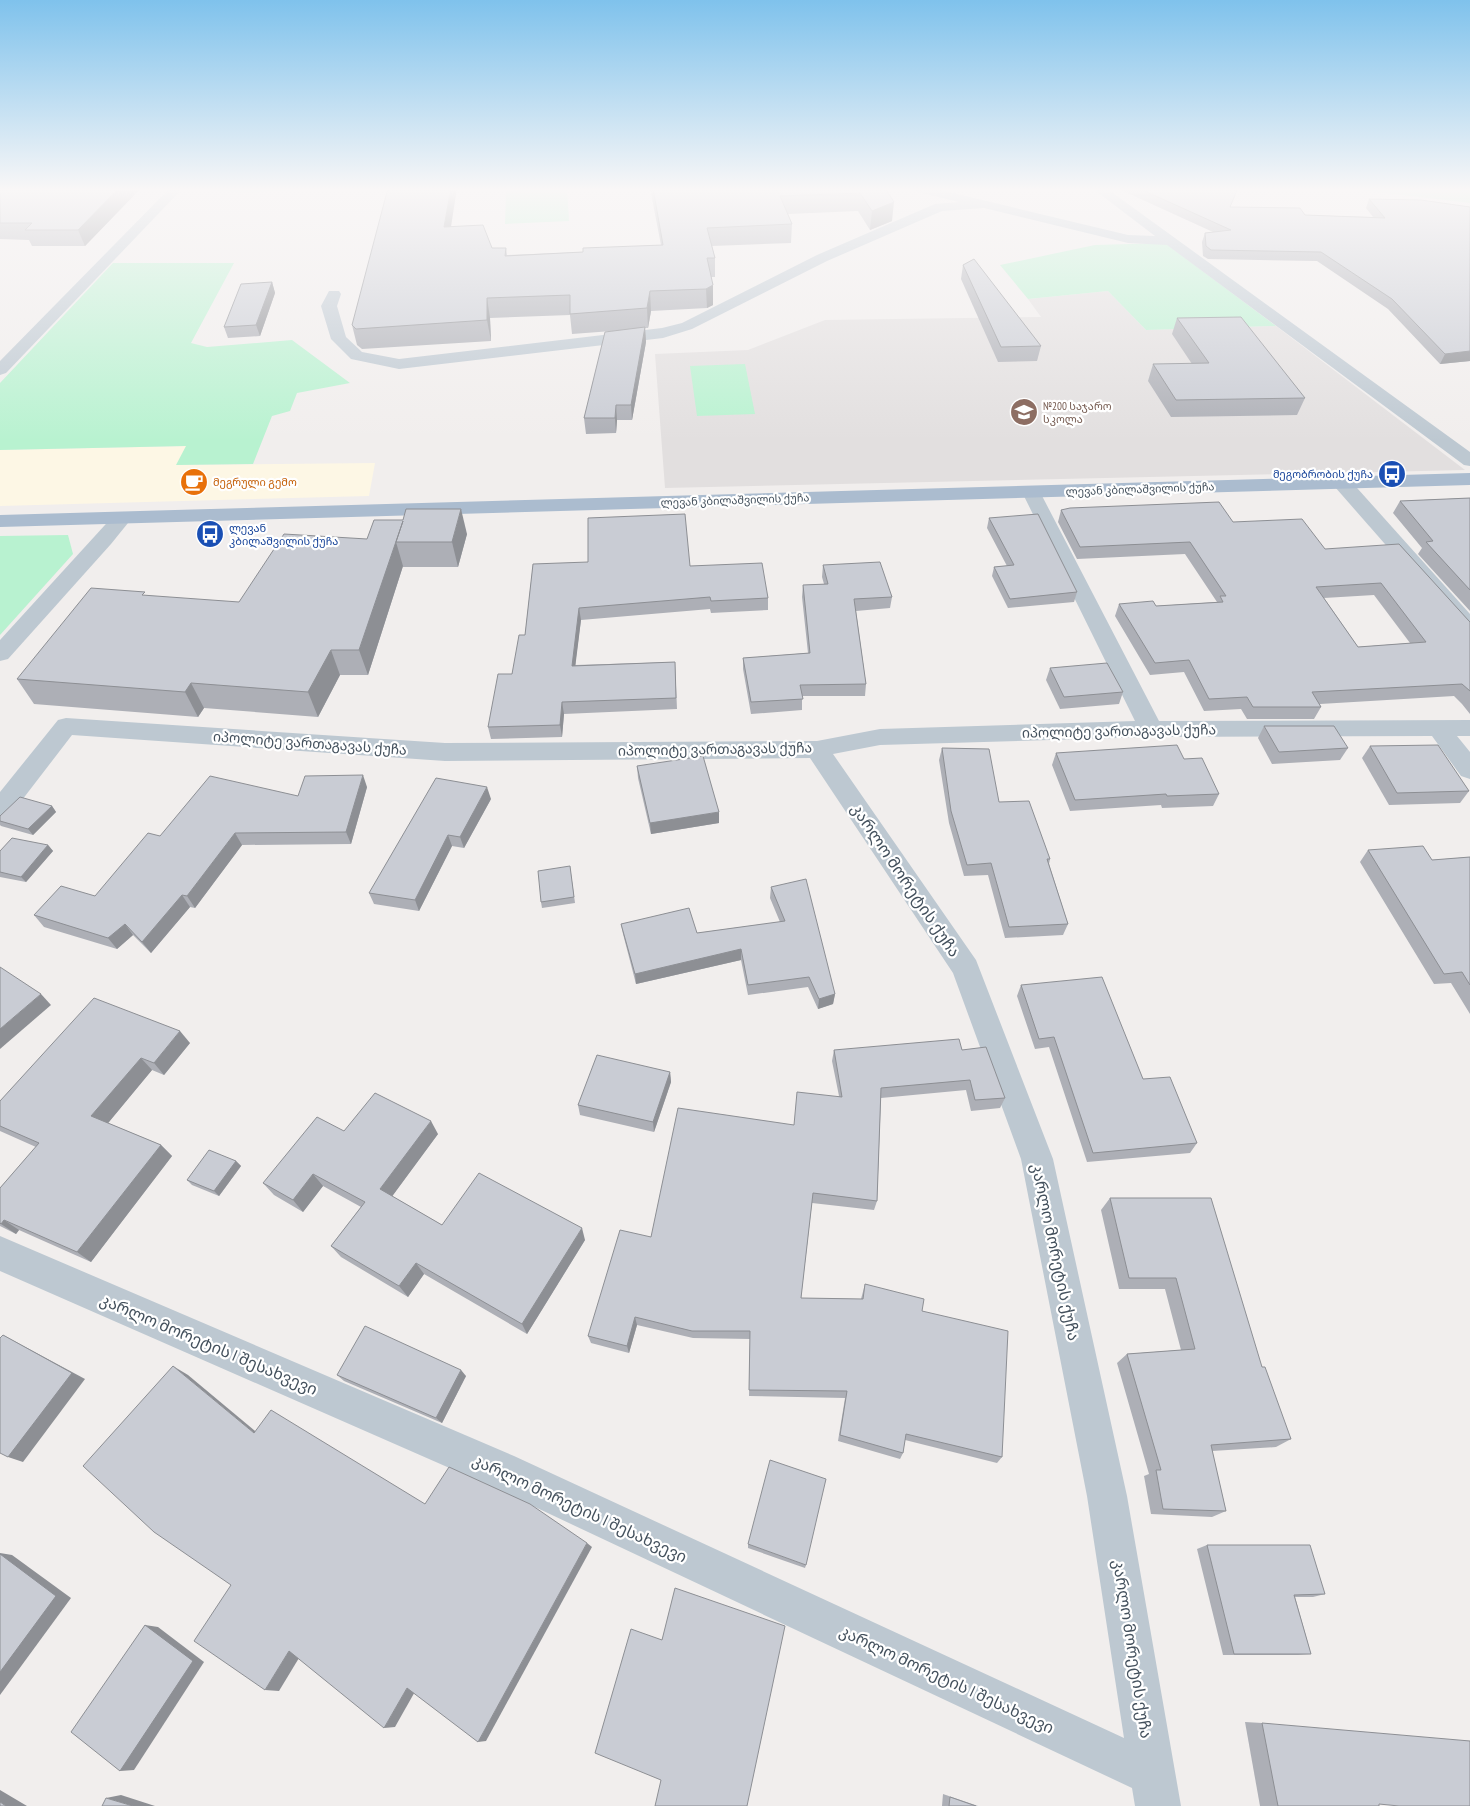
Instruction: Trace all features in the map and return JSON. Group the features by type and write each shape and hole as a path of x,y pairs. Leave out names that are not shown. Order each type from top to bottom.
{"main road":[{"name":"ლევან კბილაშვილის ქუჩა","path":"0,521 1470,479"}],"street":[{"path":"0,370 95,272"},
{"path":"334,294 329,306 338,340 358,356 399,364 663,333 687,326 794,272"},
{"path":"1214,272 1470,461"},
{"path":"1342,483 1470,626"},
{"path":"1031,492 1151,729"},
{"path":"0,654 122,518"},
{"name":"იპოლიტე ვართაგავას ქუჩა","path":"0,810 66,726 445,752 817,749 880,737 1151,729 1470,728"},
{"path":"1439,729 1470,770"},
{"name":"კარლო მორეტის ქუჩა","path":"817,749 966,968 1037,1159 1108,1496 1156,1791"},
{"name":"კარლო მორეტის I შესახვევი","path":"0,1253 500,1470 1156,1791"}],"shaded area":[{"name":"№200 საჯარო სკოლა","path":"1108,291 1146,330 1276,326 1465,470 665,488 655,354 748,350 825,320 1041,317 1028,299"},
{"path":"187,446 177,465 375,463 369,496 0,506 0,450"}],"green space":[{"path":"104,272 229,272 191,343 207,347 292,340 350,383 297,393 290,411 272,416 253,464 176,465 186,446 0,450 0,383"},
{"path":"1006,272 1204,272 1276,326 1146,330 1108,291 1028,299"},
{"path":"745,364 755,414 697,416 690,366"},
{"path":"68,535 73,554 0,635 0,536"}],"building":[{"path":"366,272 710,272 713,285 706,289 650,291 647,308 570,314 570,295 487,298 487,320 356,329 352,325"},
{"path":"966,272 984,272 1041,346 1001,347"},
{"path":"1352,272 1470,272 1470,351 1445,354 1392,299"},
{"path":"272,282 256,325 224,327 241,284"},
{"path":"1241,317 1305,398 1176,400 1153,364 1209,363 1177,318"},
{"path":"645,327 631,405 616,405 615,418 584,418 605,332"},
{"path":"1470,498 1470,590 1426,542 1433,541 1400,501"},
{"path":"1219,502 1233,522 1302,519 1325,549 1399,544 1470,622 1470,691 1462,684 1312,692 1321,707 1253,707 1247,697 1209,699 1189,660 1155,663 1119,604 1153,601 1156,606 1223,602 1220,596 1226,596 1190,542 1080,547 1061,510 1070,508","holes":["1381,583 1426,642 1358,647 1316,587"]},
{"path":"406,509 461,509 452,542 396,542 403,521 359,650 331,650 308,692 191,683 185,692 17,679 91,588 145,592 142,595 239,602 284,534 367,539 374,520 403,520"},
{"path":"685,514 690,566 762,563 768,598 711,601 710,597 579,608 572,666 675,662 676,698 562,702 560,725 488,727 498,674 512,674 519,635 525,635 533,564 588,562 588,518"},
{"path":"1038,514 1077,592 1010,599 994,567 1014,565 989,518"},
{"path":"880,562 892,597 854,599 866,684 800,685 803,699 751,702 743,658 810,653 803,585 828,584 823,565"},
{"path":"1107,663 1123,692 1064,697 1050,668"},
{"path":"1264,726 1334,726 1348,748 1279,752"},
{"path":"1177,745 1184,759 1202,758 1219,794 1167,796 1166,794 1075,800 1056,753"},
{"path":"1438,745 1469,791 1397,793 1370,746"},
{"path":"942,748 989,749 999,802 1029,801 1050,859 1047,859 1068,924 1009,927 991,863 967,865 951,811"},
{"path":"703,756 719,812 650,823 637,766"},
{"path":"363,775 346,832 235,833 187,896 182,895 142,942 125,924 108,938 34,915 61,886 95,896 148,833 160,836 210,776 298,796 305,776"},
{"path":"436,778 487,787 460,837 448,835 415,900 369,893"},
{"path":"20,797 52,806 28,829 0,821 0,816"},
{"path":"12,838 48,845 21,877 0,872 0,851"},
{"path":"1423,846 1432,860 1470,857 1470,985 1462,972 1444,974 1368,850"},
{"path":"570,866 574,897 541,902 538,871"},
{"path":"806,879 835,994 819,999 809,977 748,985 741,949 635,974 621,924 689,908 697,933 785,921 771,887"},
{"path":"0,967 41,994 0,1029"},
{"path":"1102,977 1143,1079 1170,1077 1197,1143 1093,1153 1054,1037 1039,1039 1021,985"},
{"path":"94,998 180,1031 154,1063 141,1058 91,1116 161,1145 77,1252 4,1220 0,1223 0,1188 39,1143 0,1126 0,1101"},
{"path":"959,1039 962,1050 986,1047 1005,1098 975,1100 970,1080 881,1088 877,1201 813,1193 801,1298 863,1299 865,1284 924,1299 922,1311 1008,1331 1002,1457 906,1434 903,1453 840,1435 847,1391 749,1390 750,1331 692,1331 635,1317 627,1346 588,1336 620,1230 651,1237 678,1108 794,1125 797,1092 842,1097 834,1050"},
{"path":"597,1055 670,1072 653,1122 578,1105"},
{"path":"375,1093 431,1121 380,1189 442,1225 479,1173 582,1228 522,1324 416,1263 399,1286 331,1246 365,1202 313,1174 293,1200 263,1183 317,1117 344,1131"},
{"path":"209,1150 236,1161 214,1191 187,1180"},
{"path":"1110,1198 1211,1198 1262,1367 1265,1367 1291,1439 1211,1445 1226,1511 1163,1509 1156,1470 1161,1470 1127,1354 1195,1349 1176,1278 1129,1278"},
{"path":"365,1326 461,1370 436,1418 337,1375"},
{"path":"3,1335 72,1373 8,1457 0,1453 0,1338"},
{"path":"173,1366 254,1433 271,1410 425,1504 449,1467 530,1504 587,1543 478,1742 407,1688 384,1728 289,1651 265,1690 194,1641 231,1585 154,1532 83,1466"},
{"path":"770,1460 826,1479 806,1565 748,1544"},
{"path":"1207,1545 1310,1545 1325,1594 1294,1595 1311,1654 1234,1654"},
{"path":"0,1554 56,1596 0,1672"},
{"path":"675,1588 785,1626 747,1806 655,1806 661,1780 595,1753 631,1629 662,1640"},
{"path":"145,1625 193,1661 120,1771 71,1732"},
{"path":"1262,1723 1470,1741 1470,1806 1399,1806 1379,1804 1379,1806 1278,1806"},
{"path":"950,1797 976,1806 949,1806"},
{"path":"106,1798 133,1806 102,1806"}],"place":[{"name":"№200 საჯარო სკოლა","path":"1024,412"},
{"name":"მეგობრობის ქუჩა","path":"1392,474"},
{"name":"მეგრული გემო","path":"194,482"},
{"name":"ლევან კბილაშვილის ქუჩა","path":"210,534"}]}
